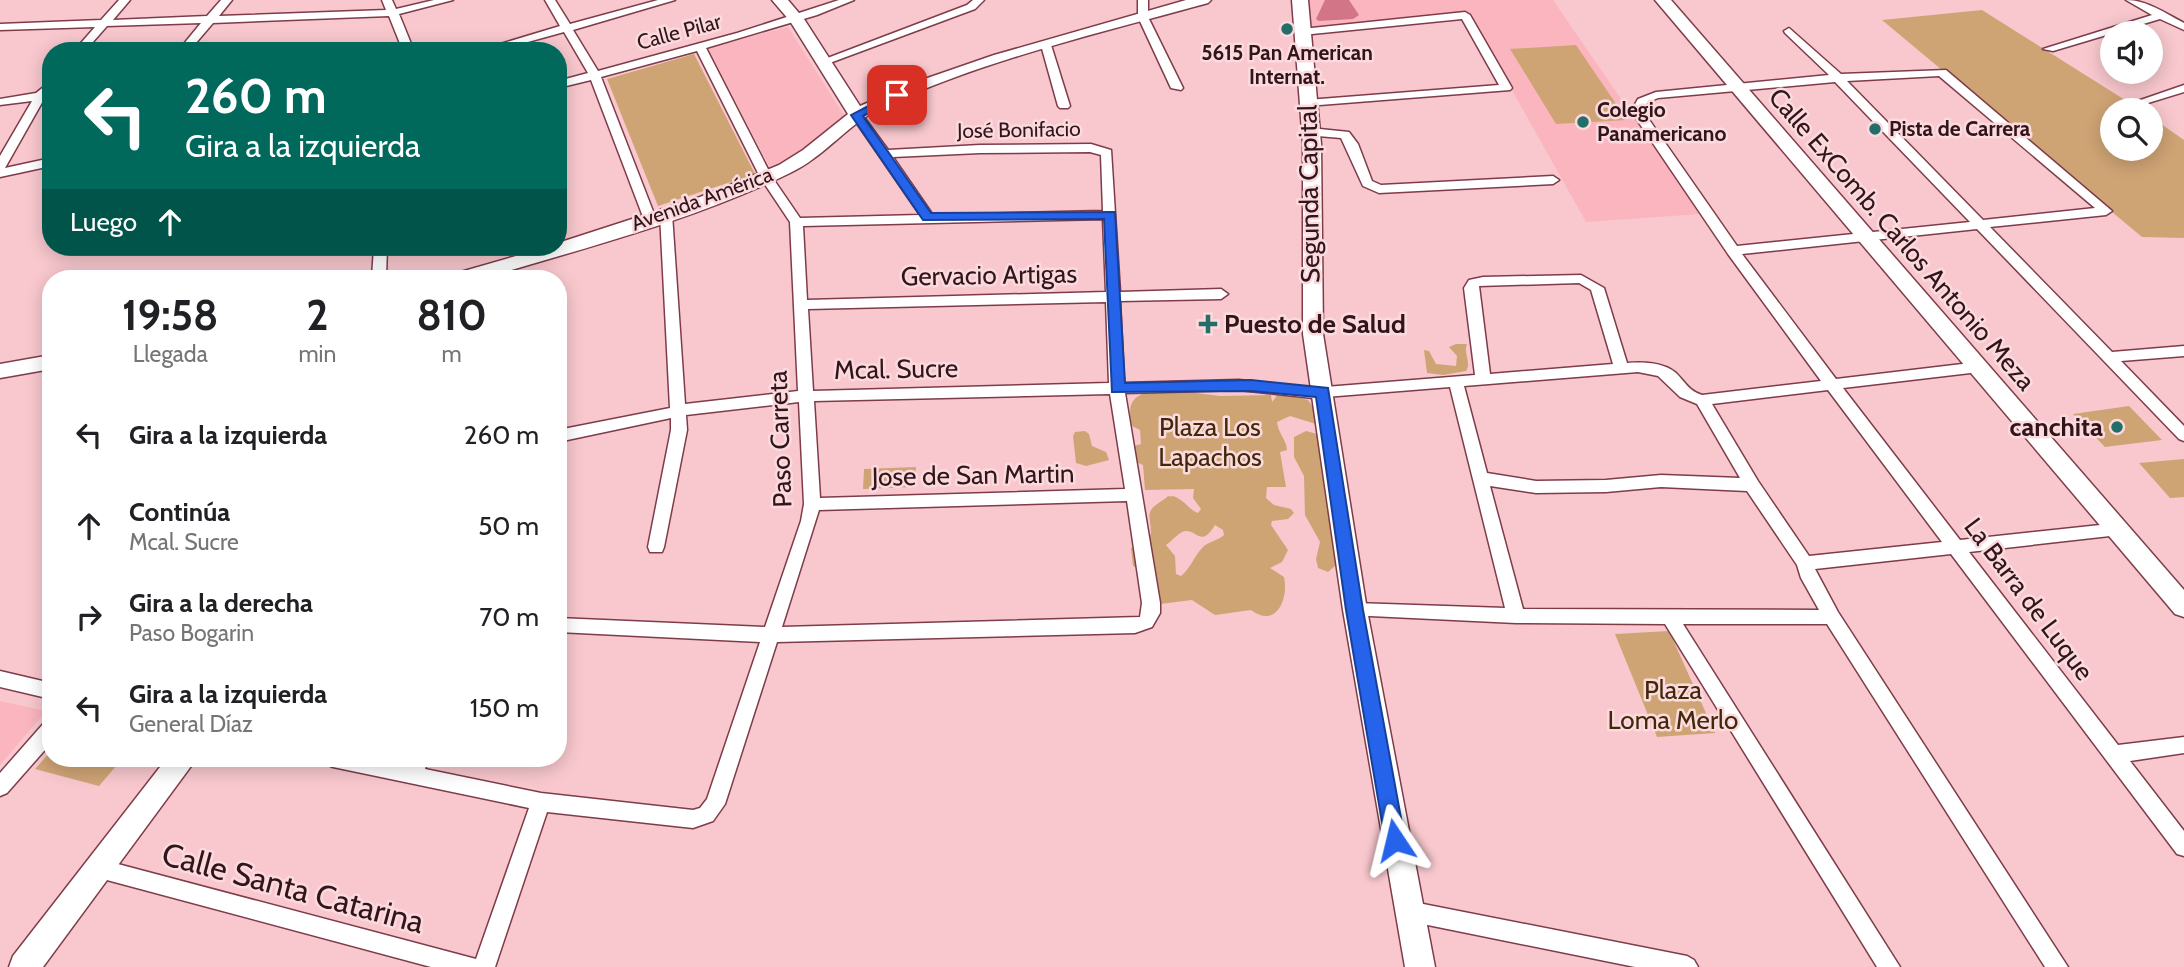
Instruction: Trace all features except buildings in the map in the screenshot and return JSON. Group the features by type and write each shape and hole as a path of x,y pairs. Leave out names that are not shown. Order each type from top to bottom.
{"main road":[{"name":"Avenida América","path":"857,115 897,95 1045,45 1143,8 1203,0"}],"street":[{"path":"87,42 125,0"},
{"path":"191,42 227,0"},
{"path":"387,0 405,42"},
{"path":"0,27 391,13 448,0"},
{"path":"550,0 595,75 658,217 679,429 656,547"},
{"path":"512,42 666,0"},
{"path":"780,0 796,19 857,115 928,217"},
{"name":"Calle Pilar","path":"567,83 796,19 849,0"},
{"path":"957,0 976,3"},
{"name":"Segunda Capital","path":"1300,0 1310,132 1311,311 1355,610 1420,967"},
{"name":"Calle ExComb. Carlos Antonio Meza","path":"1663,0 2184,607"},
{"path":"2131,0 2184,27"},
{"path":"823,62 976,3"},
{"path":"1143,8 1177,88"},
{"path":"1302,32 1465,15 1506,88 1307,103"},
{"path":"2049,49 2162,15"},
{"path":"1789,31 1838,78 2184,435"},
{"path":"1045,45 1065,106"},
{"path":"567,625 772,635 1135,626 1146,622 1151,613 1118,388 1110,215 796,222 766,177 700,47"},
{"path":"1733,251 1866,239 2106,211 1942,72 1736,88"},
{"name":"La Barra de Luque","path":"1736,88 1651,96 1642,102 1637,111 1733,251 2184,848"},
{"path":"2153,98 2184,88"},
{"path":"0,102 42,95"},
{"path":"0,170 42,100"},
{"name":"Avenida América","path":"567,242 658,217 766,177 790,166 857,115"},
{"path":"1310,132 1339,133 1350,139 1363,177 1372,187 1379,189 1553,180"},
{"name":"José Bonifacio","path":"884,154 980,149 1091,148 1104,151 1108,157 1110,215"},
{"path":"0,170 42,163"},
{"name":"Paso Carreta","path":"541,802 681,819 693,819 706,814 715,804 772,635 812,504 796,222"},
{"name":"Avenida América","path":"485,270 522,256"},
{"path":"1483,378 1471,289 1474,283 1483,281 1581,279 1591,282 1597,288 1621,368"},
{"name":"Gervacio Artigas","path":"801,304 1221,294"},
{"path":"2108,357 2184,351"},
{"path":"0,371 42,364"},
{"path":"1979,367 1702,400 1752,485 1805,563 1810,578 1832,617 2057,967"},
{"name":"Mcal. Sucre","path":"567,434 715,404 806,396 1238,385 1323,392 1621,368 1660,368 1671,374 1688,396 1702,400"},
{"path":"1457,382 1516,615"},
{"path":"1481,478 1536,486 1606,486 1661,481 1752,485"},
{"name":"Jose de San Martin","path":"812,504 1134,495"},
{"path":"1805,563 2119,529"},
{"path":"1355,610 1516,615 1832,617"},
{"path":"1669,616 1889,967"},
{"path":"0,679 42,689"},
{"path":"0,787 42,739"},
{"path":"2115,754 2184,745"},
{"path":"24,967 176,767"},
{"path":"416,767 541,802 484,967"},
{"name":"Calle Santa Catarina","path":"99,869 471,967"},
{"path":"1408,911 1656,964 1687,967"}],"shaded area":[{"name":"Colegio Panamericano","path":"1308,0 1553,0 1700,214 1586,222 1468,12 1311,30"},
{"path":"1325,0 1349,0 1359,15 1353,19 1319,21 1316,19"},
{"path":"788,27 845,117 785,162 769,166 708,48"},
{"path":"0,701 42,710 42,716 0,765"}],"green space":[{"path":"1982,10 2122,98 2100,98 2100,161 2163,161 2163,125 2184,140 2184,238 2142,237 1882,20"},
{"path":"1576,45 1627,120 1556,124 1510,49"},
{"path":"694,54 755,174 658,206 607,79"},
{"path":"1467,344 1466,371 1443,375 1427,373 1424,350 1429,351 1436,364 1456,366 1457,356 1449,347"},
{"name":"Plaza Los Lapachos","path":"1164,389 1220,396 1271,395 1272,402 1281,394 1308,400 1318,414 1316,424 1290,416 1277,422 1287,447 1287,450 1280,452 1286,487 1267,487 1266,498 1274,505 1291,509 1294,513 1288,519 1272,521 1271,525 1288,550 1282,562 1270,568 1284,577 1285,586 1282,602 1274,614 1260,615 1251,610 1215,615 1192,600 1160,604 1148,573 1133,566 1131,548 1151,534 1149,514 1157,504 1168,496 1173,496 1195,512 1198,513 1201,509 1193,498 1194,489 1145,490 1143,465 1136,462 1134,446 1141,444 1140,430 1132,426 1130,409 1136,398","holes":["1215,525 1223,530 1224,535 1203,547 1181,576 1176,574 1175,556 1166,545 1185,531 1203,537"]},
{"name":"canchita","path":"2129,406 2162,440 2105,447 2073,414"},
{"path":"1085,431 1089,434 1092,446 1106,452 1109,460 1086,466 1076,463 1073,436 1075,432"},
{"path":"1306,431 1321,435 1329,495 1328,508 1336,551 1335,566 1328,572 1318,568 1316,559 1320,542 1305,515 1304,476 1294,457 1294,437"},
{"path":"2184,459 2184,497 2170,498 2139,463"},
{"path":"916,467 914,487 863,489 864,469"},
{"name":"Plaza Loma Merlo","path":"1669,631 1715,733 1657,737 1615,634"},
{"path":"42,761 42,767 115,767 99,786 35,769"}],"place":[{"name":"5615 Pan American Internat.","path":"1287,29"},
{"name":"Colegio Panamericano","path":"1583,122"},
{"name":"Pista de Carrera","path":"1875,129"},
{"name":"Puesto de Salud","path":"1208,324"},
{"name":"canchita","path":"2117,427"}],"route":[{"path":"897,95 862,110 857,115 928,217 1110,215 1118,388 1251,385 1323,392 1355,610 1395,840"}]}
